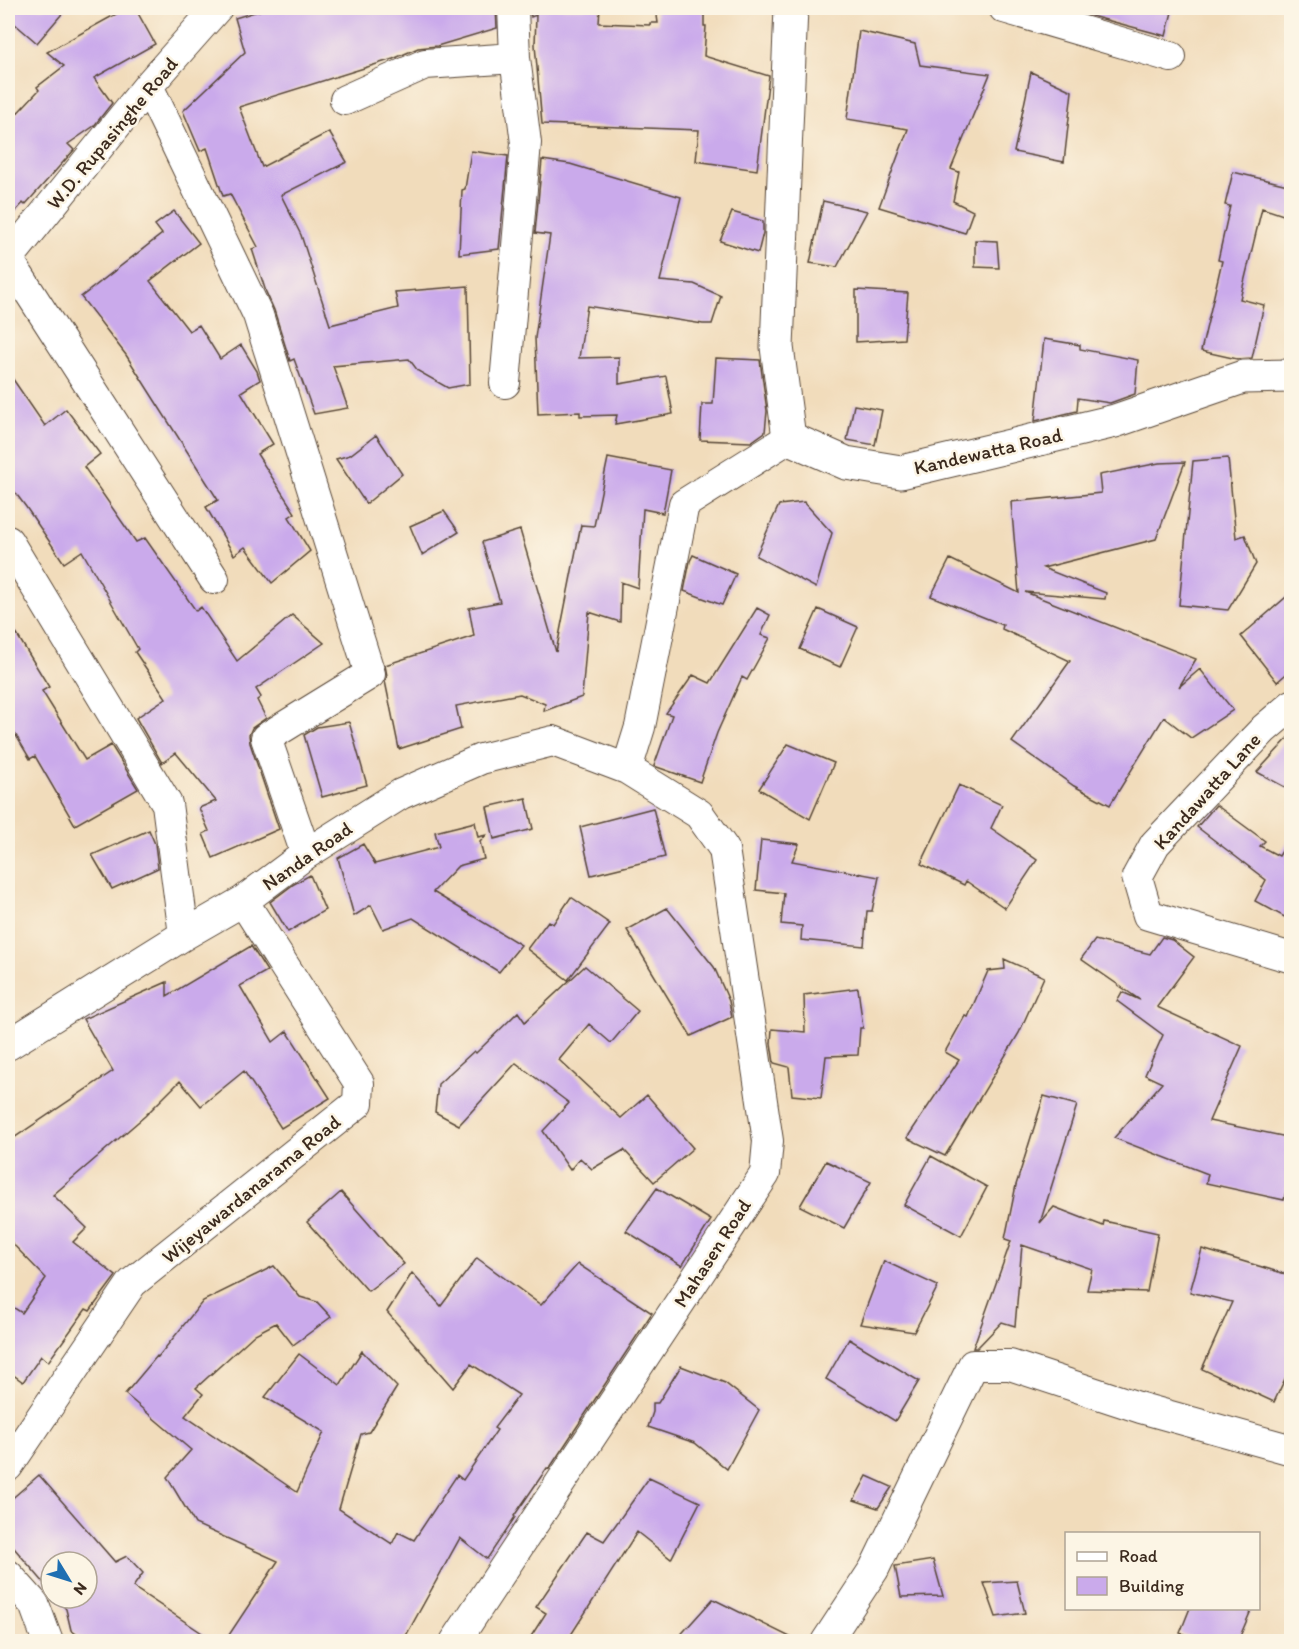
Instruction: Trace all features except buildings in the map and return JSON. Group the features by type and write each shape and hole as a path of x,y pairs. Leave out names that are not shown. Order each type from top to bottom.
{"street":[{"name":"W.D. Rupasinghe Road","path":"8,259 148,86 218,8"},
{"path":"505,383 526,143 515,58 513,8"},
{"path":"627,769 640,727 684,504 789,438 777,347 791,8"},
{"path":"1004,8 1171,57"},
{"path":"345,100 425,63 515,58"},
{"path":"148,86 258,315 370,674 266,738 306,854"},
{"path":"8,259 214,579"},
{"name":"Kandewatta Road","path":"789,438 846,463 901,472 1115,421 1243,377 1292,376"},
{"path":"8,541 167,804 184,935"},
{"name":"Kandawatta Lane","path":"1292,705 1264,729 1155,844 1137,877 1148,915 1292,958"},
{"name":"Nanda Road","path":"8,1045 184,935 243,901 306,854 401,794 481,759 553,741 627,769 699,814"},
{"name":"Mahasen Road","path":"455,1641 765,1174 768,1141 724,849 699,814"},
{"name":"Wijeyawardanarama Road","path":"8,1466 132,1283 358,1103 359,1083 243,901"},
{"path":"826,1641 874,1569 973,1365 1010,1365 1141,1408 1292,1450"},
{"path":"8,1575 34,1604 48,1641"}]}
